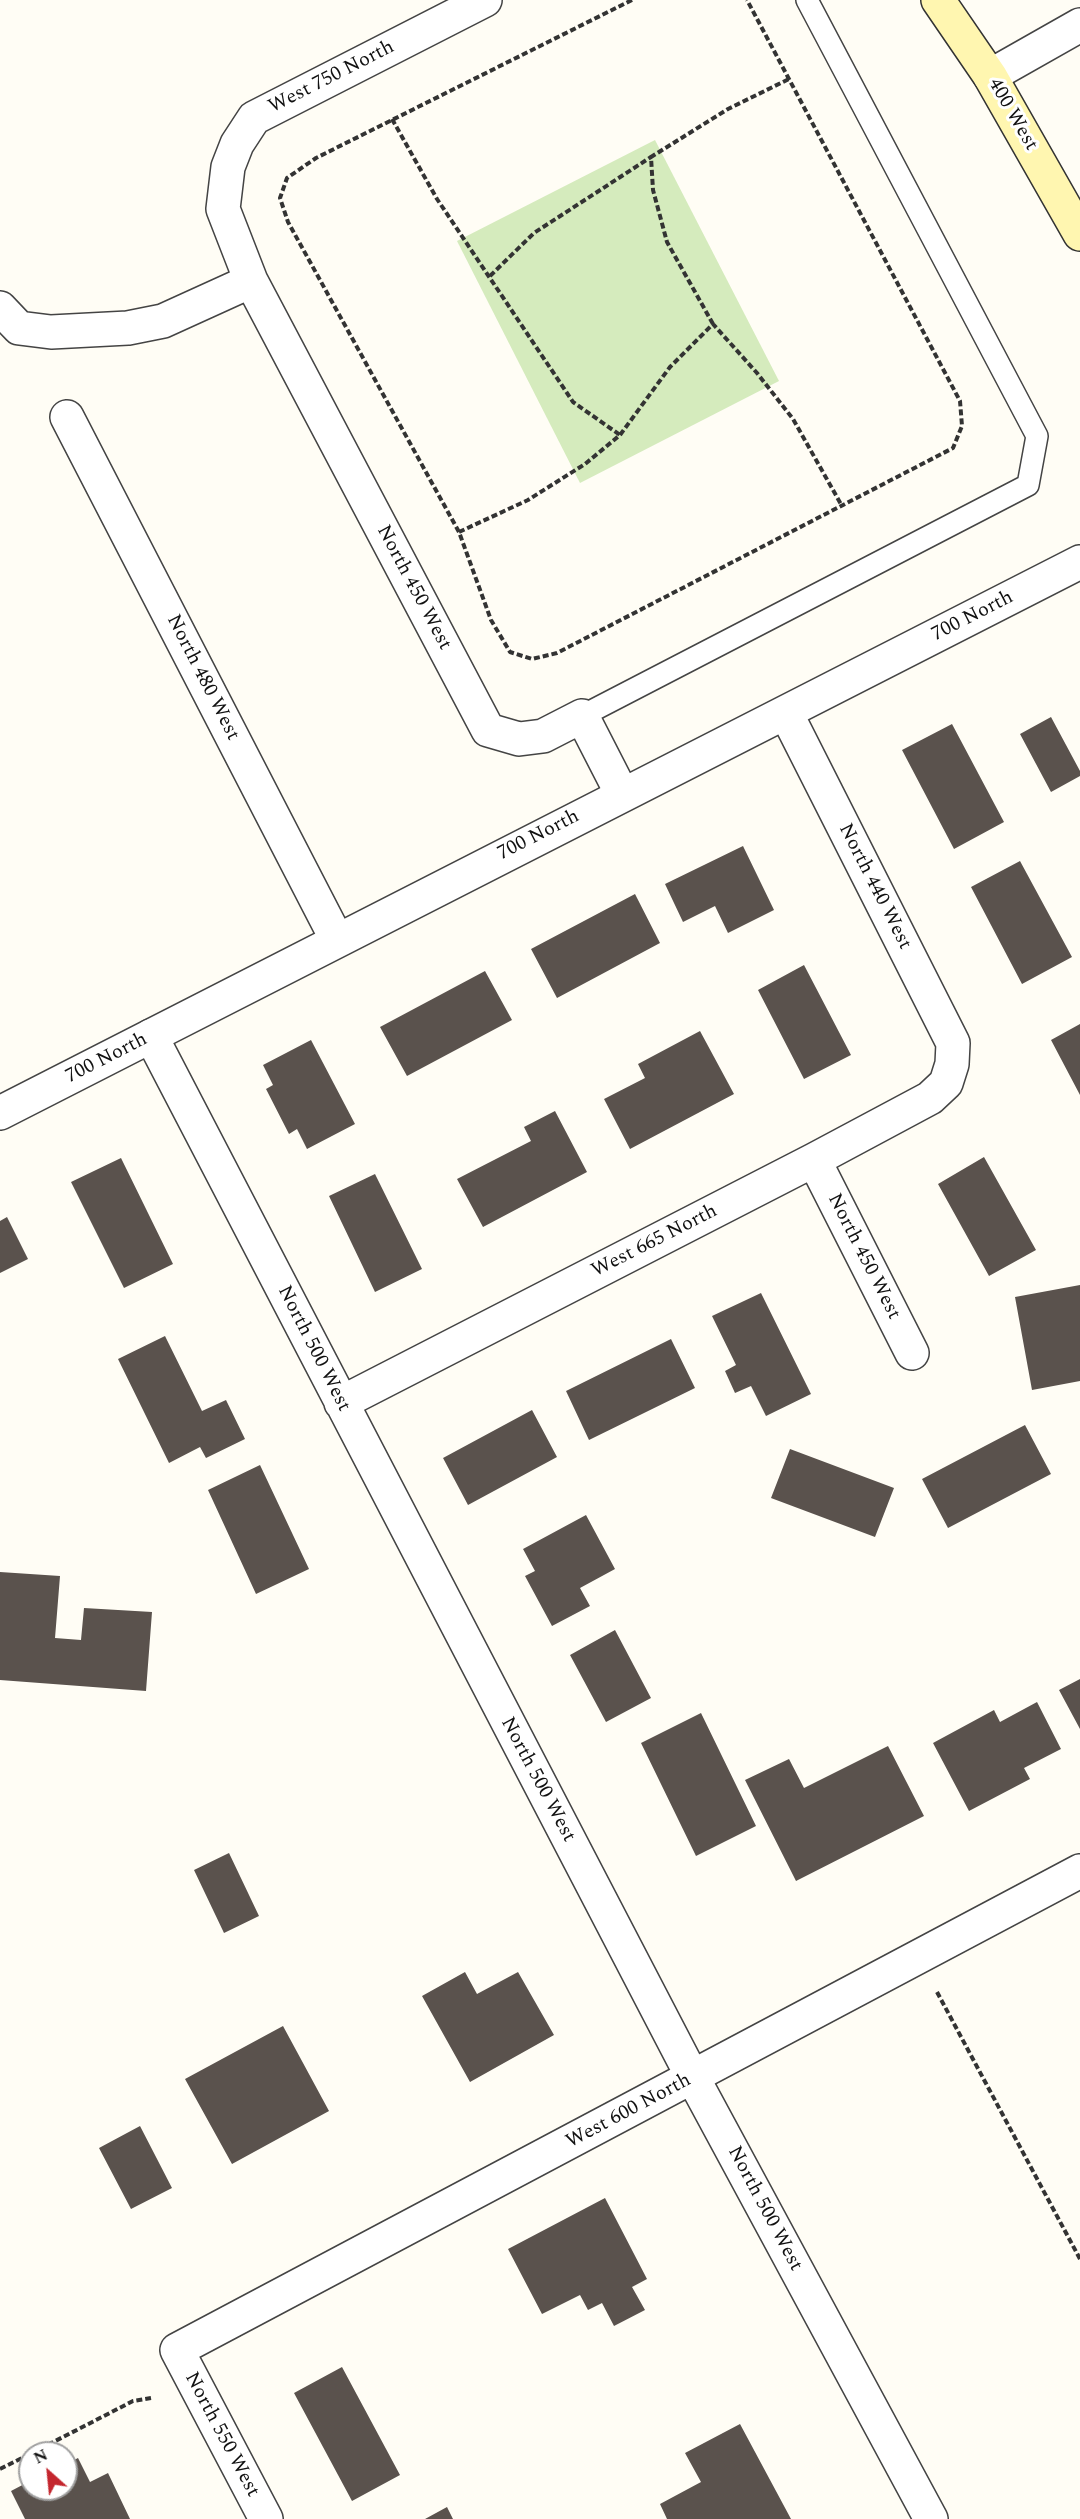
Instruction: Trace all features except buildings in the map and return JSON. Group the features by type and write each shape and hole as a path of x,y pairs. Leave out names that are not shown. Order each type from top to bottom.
{"main road":[{"name":"400 West","path":"938,0 990,76 1080,234"}],"street":[{"name":"West 750 North","path":"251,281 223,208 228,167 237,144 254,118 485,0"},
{"path":"1074,0 1080,13"},
{"path":"990,76 1080,25"},
{"path":"0,308 19,328 51,332 128,328 163,321 251,281"},
{"name":"North 450 West","path":"251,281 488,730 519,739 543,736 582,716"},
{"name":"North 480 West","path":"67,417 337,940"},
{"name":"700 North","path":"0,1113 1080,562"},
{"name":"North 440 West","path":"786,713 953,1043 952,1064"},
{"path":"582,716 622,794"},
{"name":"North 500 West","path":"152,1036 693,2078 931,2519"},
{"name":"West 665 North","path":"341,1403 930,1098 946,1083 952,1064"},
{"name":"North 450 West","path":"814,1160 912,1353"},
{"name":"West 600 North","path":"177,2350 1080,1871"},
{"name":"North 550 West","path":"177,2350 266,2519"}],"lane":[{"path":"582,716 1028,485 1037,436 807,0"}],"path":[{"path":"632,0 316,158 287,178 280,198 288,222 459,532 491,620 510,652 532,659 556,653 954,448 962,426 960,401 747,0"},
{"path":"490,276 534,233 728,109 789,79"},
{"path":"392,119 437,199 573,402 620,435"},
{"path":"651,157 653,190 668,242 712,324 757,373 793,418 842,506"},
{"path":"459,532 528,500 585,464 620,435 670,367 712,324"},
{"path":"937,1992 1080,2259"},
{"path":"55,2441 133,2401 151,2398"},
{"path":"0,2469 18,2460"}],"green space":[{"path":"655,140 779,381 580,483 457,241"}]}
